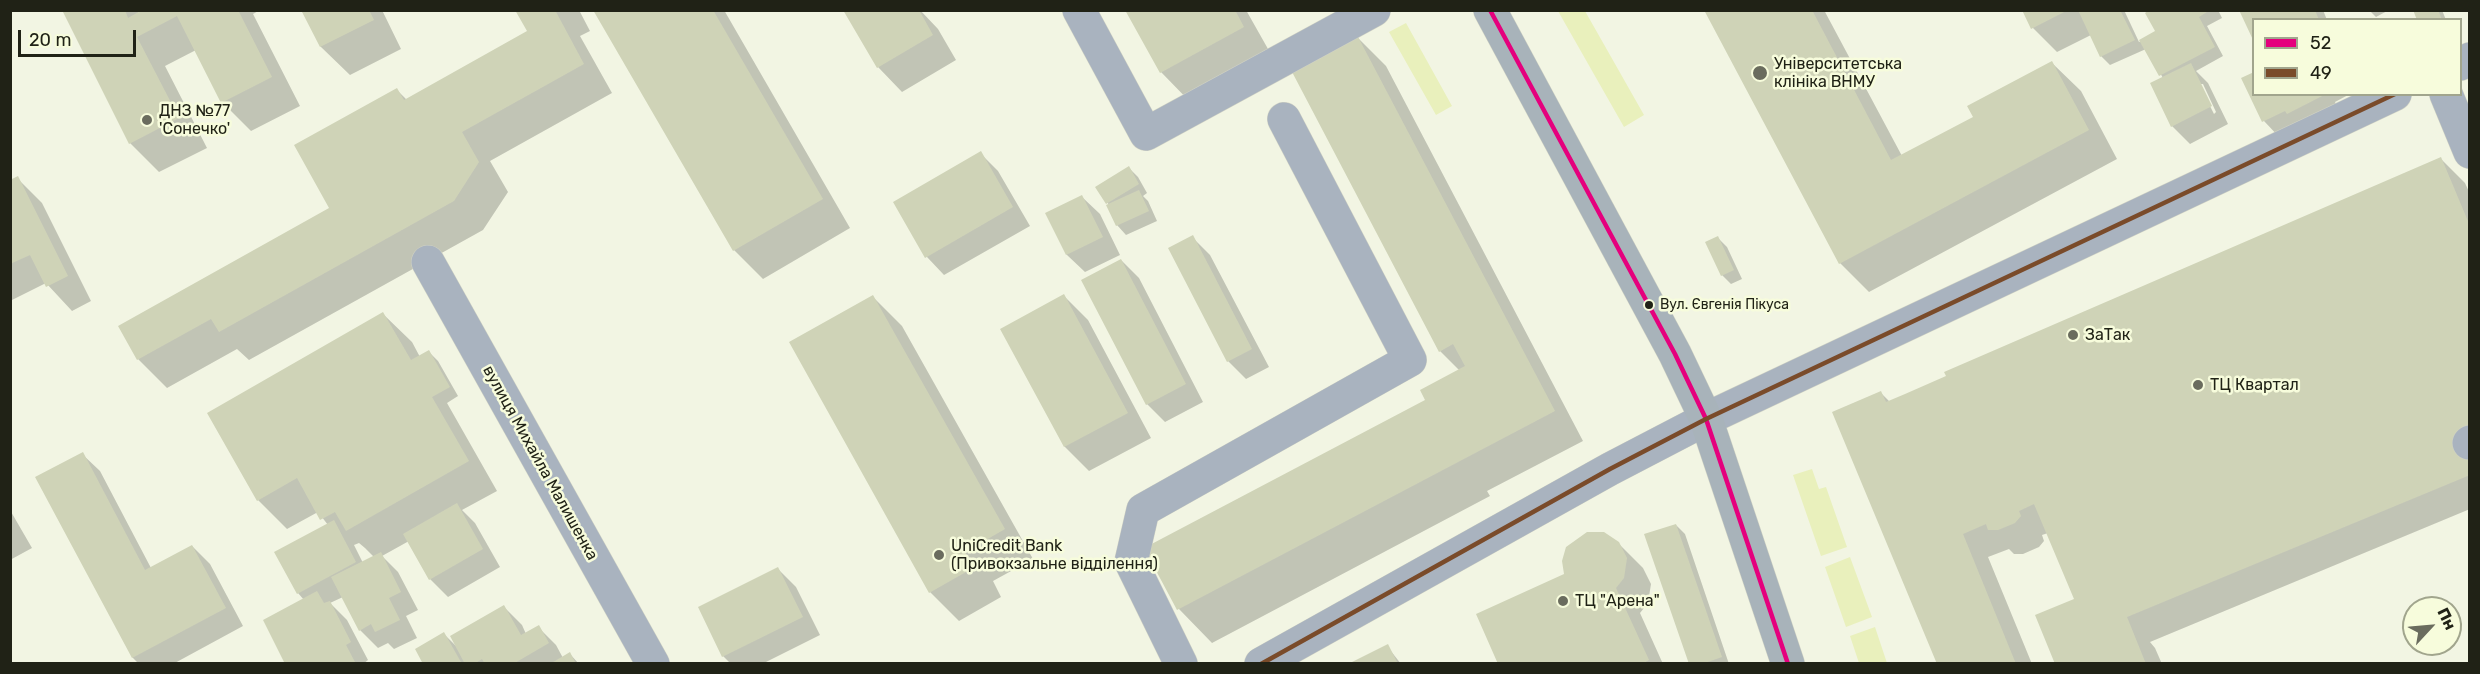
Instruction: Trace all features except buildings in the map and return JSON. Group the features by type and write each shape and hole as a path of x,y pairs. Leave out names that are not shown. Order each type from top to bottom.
{"main road":[{"path":"1490,10 1675,354 1706,418 1782,662"}],"street":[{"path":"1079,10 1146,134 1374,10"},
{"path":"1261,663 1600,474 1706,418 2392,96"},
{"path":"2447,96 2469,152"},
{"path":"1181,663 1131,562 1143,510 1410,360 1284,119"},
{"name":"вулиця Михайла Малишенка","path":"428,262 653,663"}],"green space":[{"path":"1558,11 1585,11 1644,115 1624,127"},
{"path":"1406,23 1452,106 1436,115 1389,32"},
{"path":"1812,469 1819,489 1826,487 1847,547 1821,556 1793,475"},
{"path":"1850,557 1872,617 1846,627 1825,567"},
{"path":"1875,627 1887,663 1859,663 1850,636"}],"transit line":[{"name":"52","path":"1490,10 1675,354 1706,419 1788,664"},
{"name":"49","path":"1261,664 1610,469 1706,419 2391,96"}],"place":[{"name":"Університетська клініка ВНМУ","path":"1760,73"},
{"name":"ДНЗ №77 'Сонечко'","path":"147,120"},
{"name":"Вул. Євгенія Пікуса","path":"1649,305"},
{"name":"ЗаТак","path":"2073,335"},
{"name":"ТЦ Квартал","path":"2198,385"},
{"name":"UniCredit Bank (Привокзальне відділення)","path":"939,555"},
{"name":"ТЦ \"Арена\"","path":"1563,601"}]}
